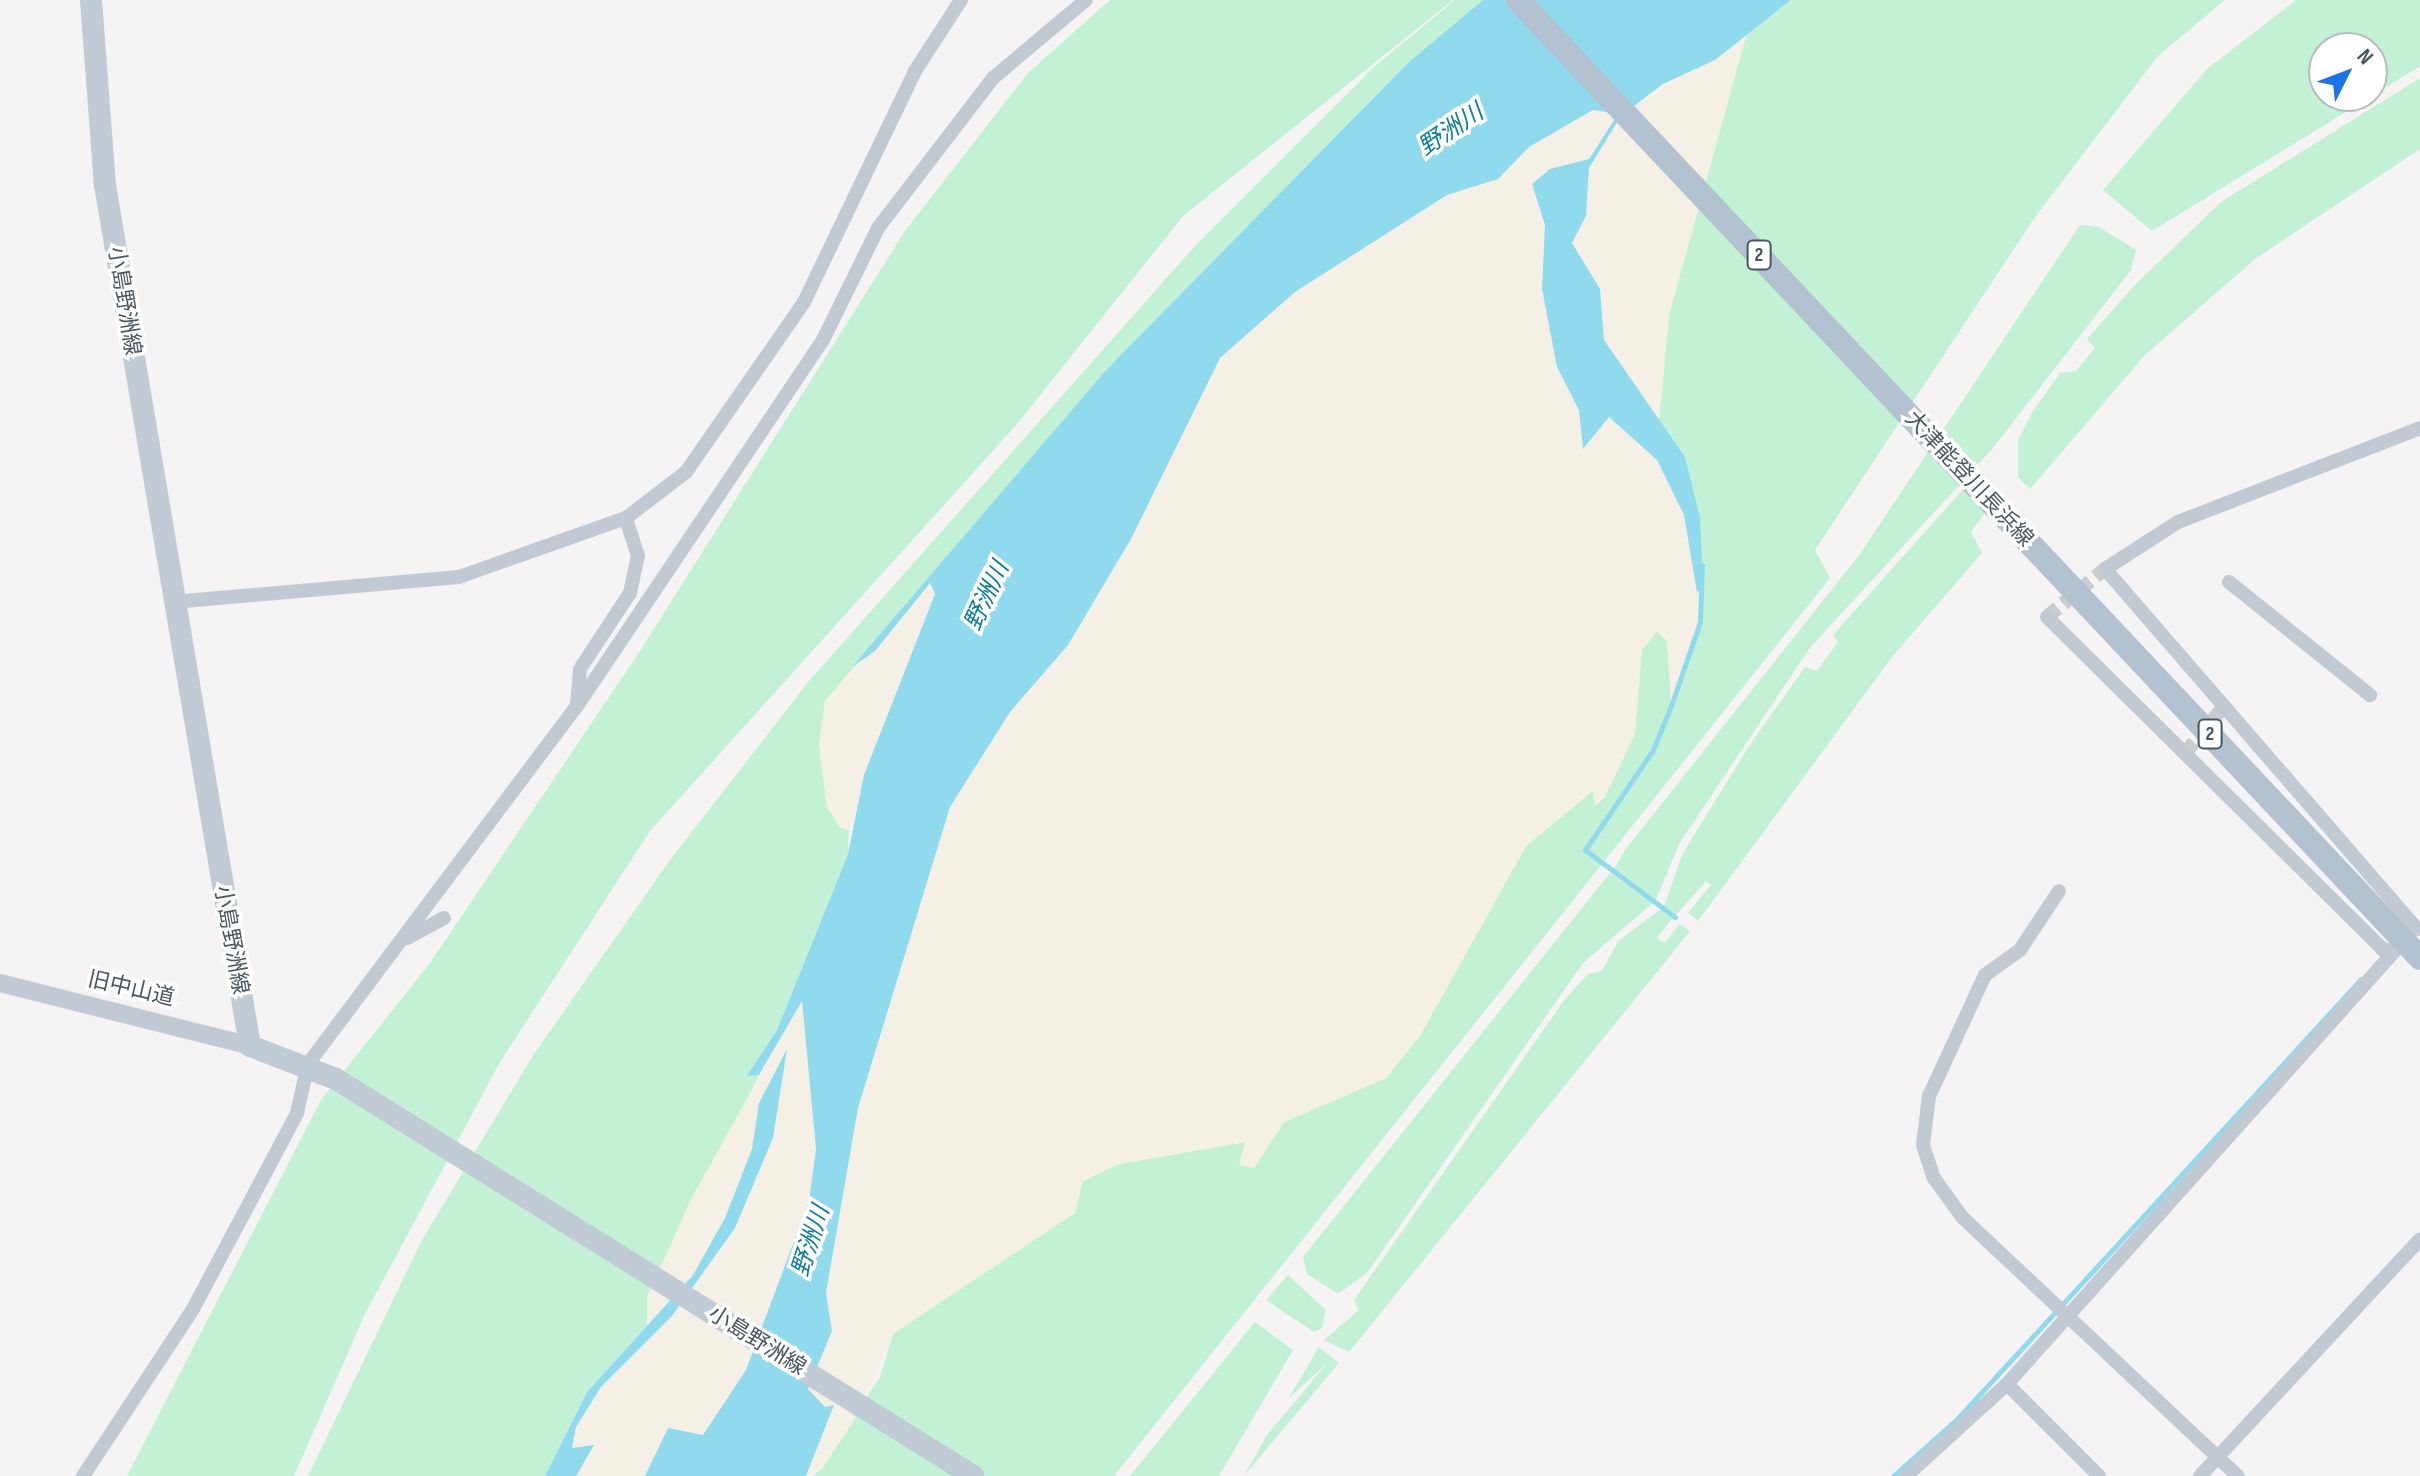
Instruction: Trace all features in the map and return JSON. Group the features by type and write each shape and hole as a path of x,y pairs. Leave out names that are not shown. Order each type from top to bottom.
{"main road":[{"name":"小島野洲線","path":"91,0 105,185 250,1046 308,1064 336,1079 973,1476"},
{"name":"大津能登川長浜線","path":"1518,0 1999,511 2411,941"}],"street":[{"path":"173,602 459,577 547,552 626,518 686,472 804,302 915,71 961,0"},
{"path":"83,1476 193,1309 297,1113 308,1064 577,706 823,340 878,228 993,78 1086,0"},
{"path":"2411,941 2105,569 2178,522 2420,428"},
{"path":"577,706 580,669 630,593 638,556 626,518"},
{"path":"2229,582 2370,695"},
{"path":"2047,617 2336,905 2411,941"},
{"path":"2059,891 2020,950 1985,975 1929,1096 1923,1145 1934,1178 1962,1217 2238,1476"},
{"path":"403,940 444,918"},
{"path":"1906,1476 2007,1384 2061,1310 2411,941"},
{"name":"旧中山道","path":"0,983 250,1046"},
{"path":"2200,1476 2420,1239"},
{"path":"2007,1384 2081,1469 2099,1476"}],"green space":[{"path":"1110,0 1453,0 1183,216 1018,423 650,831 500,1062 365,1314 294,1476 127,1476 321,1100 430,963 640,651 905,231 1028,73"},
{"path":"1455,0 1483,0 1410,61 1107,369 825,701 819,745 827,807 849,830 848,854 777,1030 748,1076 759,1075 647,1297 647,1325 587,1392 545,1476 308,1476 422,1240 532,1057 670,860 809,681 1194,247 1374,67"},
{"path":"1791,0 2225,0 2158,56 2035,217 1815,550 1830,578 1114,1476 814,1476 880,1377 893,1334 974,1277 1083,1181 1119,1164 1246,1142 1254,1168 1284,1122 1386,1078 1421,1034 1526,846 1594,790 1634,734 1642,650 1657,631 1667,641 1671,699 1702,625 1703,589 1685,457 1659,420 1669,315 1746,36"},
{"path":"2296,0 2420,0 2420,66 2388,86 2388,32 2308,32 2308,112 2346,112 2152,231 2103,190 2207,69"},
{"path":"2420,78 2420,149 2255,259 2145,355 2030,489 2018,477 2018,440 2033,411 2060,373 2076,371 2095,348 2087,339 2134,286 2221,202 2365,112 2388,112 2388,98"},
{"path":"2080,225 2099,227 2136,250 2131,270 1993,448 1809,649 1679,844 1656,900 1614,869 1625,850 1860,554"},
{"path":"1966,486 1987,510 1971,532 1982,553 1892,657 1698,921 1688,913 1711,885 1706,881 1676,915 1664,906 1683,853 1751,743 1805,667 1817,671 1838,642 1833,635"},
{"path":"1610,873 1653,903 1583,963 1367,1273 1338,1294 1307,1274 1303,1257"},
{"path":"1661,909 1673,918 1657,938 1665,943 1679,924 1690,931 1349,1352 1324,1340 1359,1310 1354,1300 1565,999 1588,974 1602,971 1618,941"},
{"path":"1288,1275 1326,1310 1322,1328 1314,1332 1266,1300"},
{"path":"1255,1322 1293,1350 1219,1476 1130,1476"},
{"path":"1319,1347 1339,1363 1244,1476 1267,1435 1328,1362 1288,1399"}],"sand":[{"path":"1746,36 1669,315 1659,420 1604,340 1600,289 1572,243 1586,216 1589,168 1621,116"},
{"path":"1593,110 1619,114 1589,159 1550,169 1532,185 1545,225 1542,289 1557,367 1579,410 1583,448 1609,417 1657,459 1684,515 1697,591 1703,589 1702,625 1671,701 1667,641 1657,631 1642,650 1635,734 1605,797 1595,806 1593,790 1526,846 1421,1034 1386,1078 1284,1122 1254,1168 1239,1165 1245,1142 1119,1164 1083,1181 1075,1213 893,1334 853,1422 821,1470 806,1476 833,1405 825,1408 808,1389 832,1331 826,1293 858,1108 950,807 1010,712 1068,645 1131,539 1220,358 1295,292 1447,195 1498,179 1529,147"},
{"path":"930,582 935,594 849,830 840,828 827,807 819,745 825,701"},
{"path":"802,1000 816,1149 809,1201 746,1370 703,1436 668,1428 645,1476 576,1476 593,1446 572,1449 576,1427 601,1387 672,1316 773,1138 759,1103 752,1149 725,1218 693,1275 647,1325 647,1297 691,1199"}],"water":[{"name":"野洲川","path":"1483,0 1791,0 1715,60 1663,84 1621,116 1589,168 1586,216 1572,243 1600,289 1604,340 1685,457 1700,518 1703,589 1697,592 1684,515 1657,460 1609,417 1583,449 1579,410 1557,367 1542,289 1545,225 1532,184 1550,169 1589,159 1618,114 1593,110 1529,147 1498,179 1447,195 1295,292 1220,358 1131,539 1068,645 1010,712 950,807 858,1108 826,1293 832,1331 808,1389 825,1407 834,1405 806,1476 645,1476 668,1428 703,1435 746,1370 809,1201 816,1149 802,1001 759,1075 747,1076 777,1030 848,854 864,775 935,594 930,583 875,651 852,667 1107,369 1410,61"},
{"path":"787,1049 773,1138 735,1228 672,1316 601,1387 576,1427 572,1448 594,1445 576,1476 545,1476 587,1392 693,1275 725,1218 752,1149 759,1103"}],"waterway":[{"path":"1675,917 1585,850 1653,750 1700,622 1702,565"},
{"path":"1893,1476 1957,1419 2361,979"}],"tunnel":[{"path":"2047,617 2105,569"},
{"path":"2185,753 2225,705"}]}
